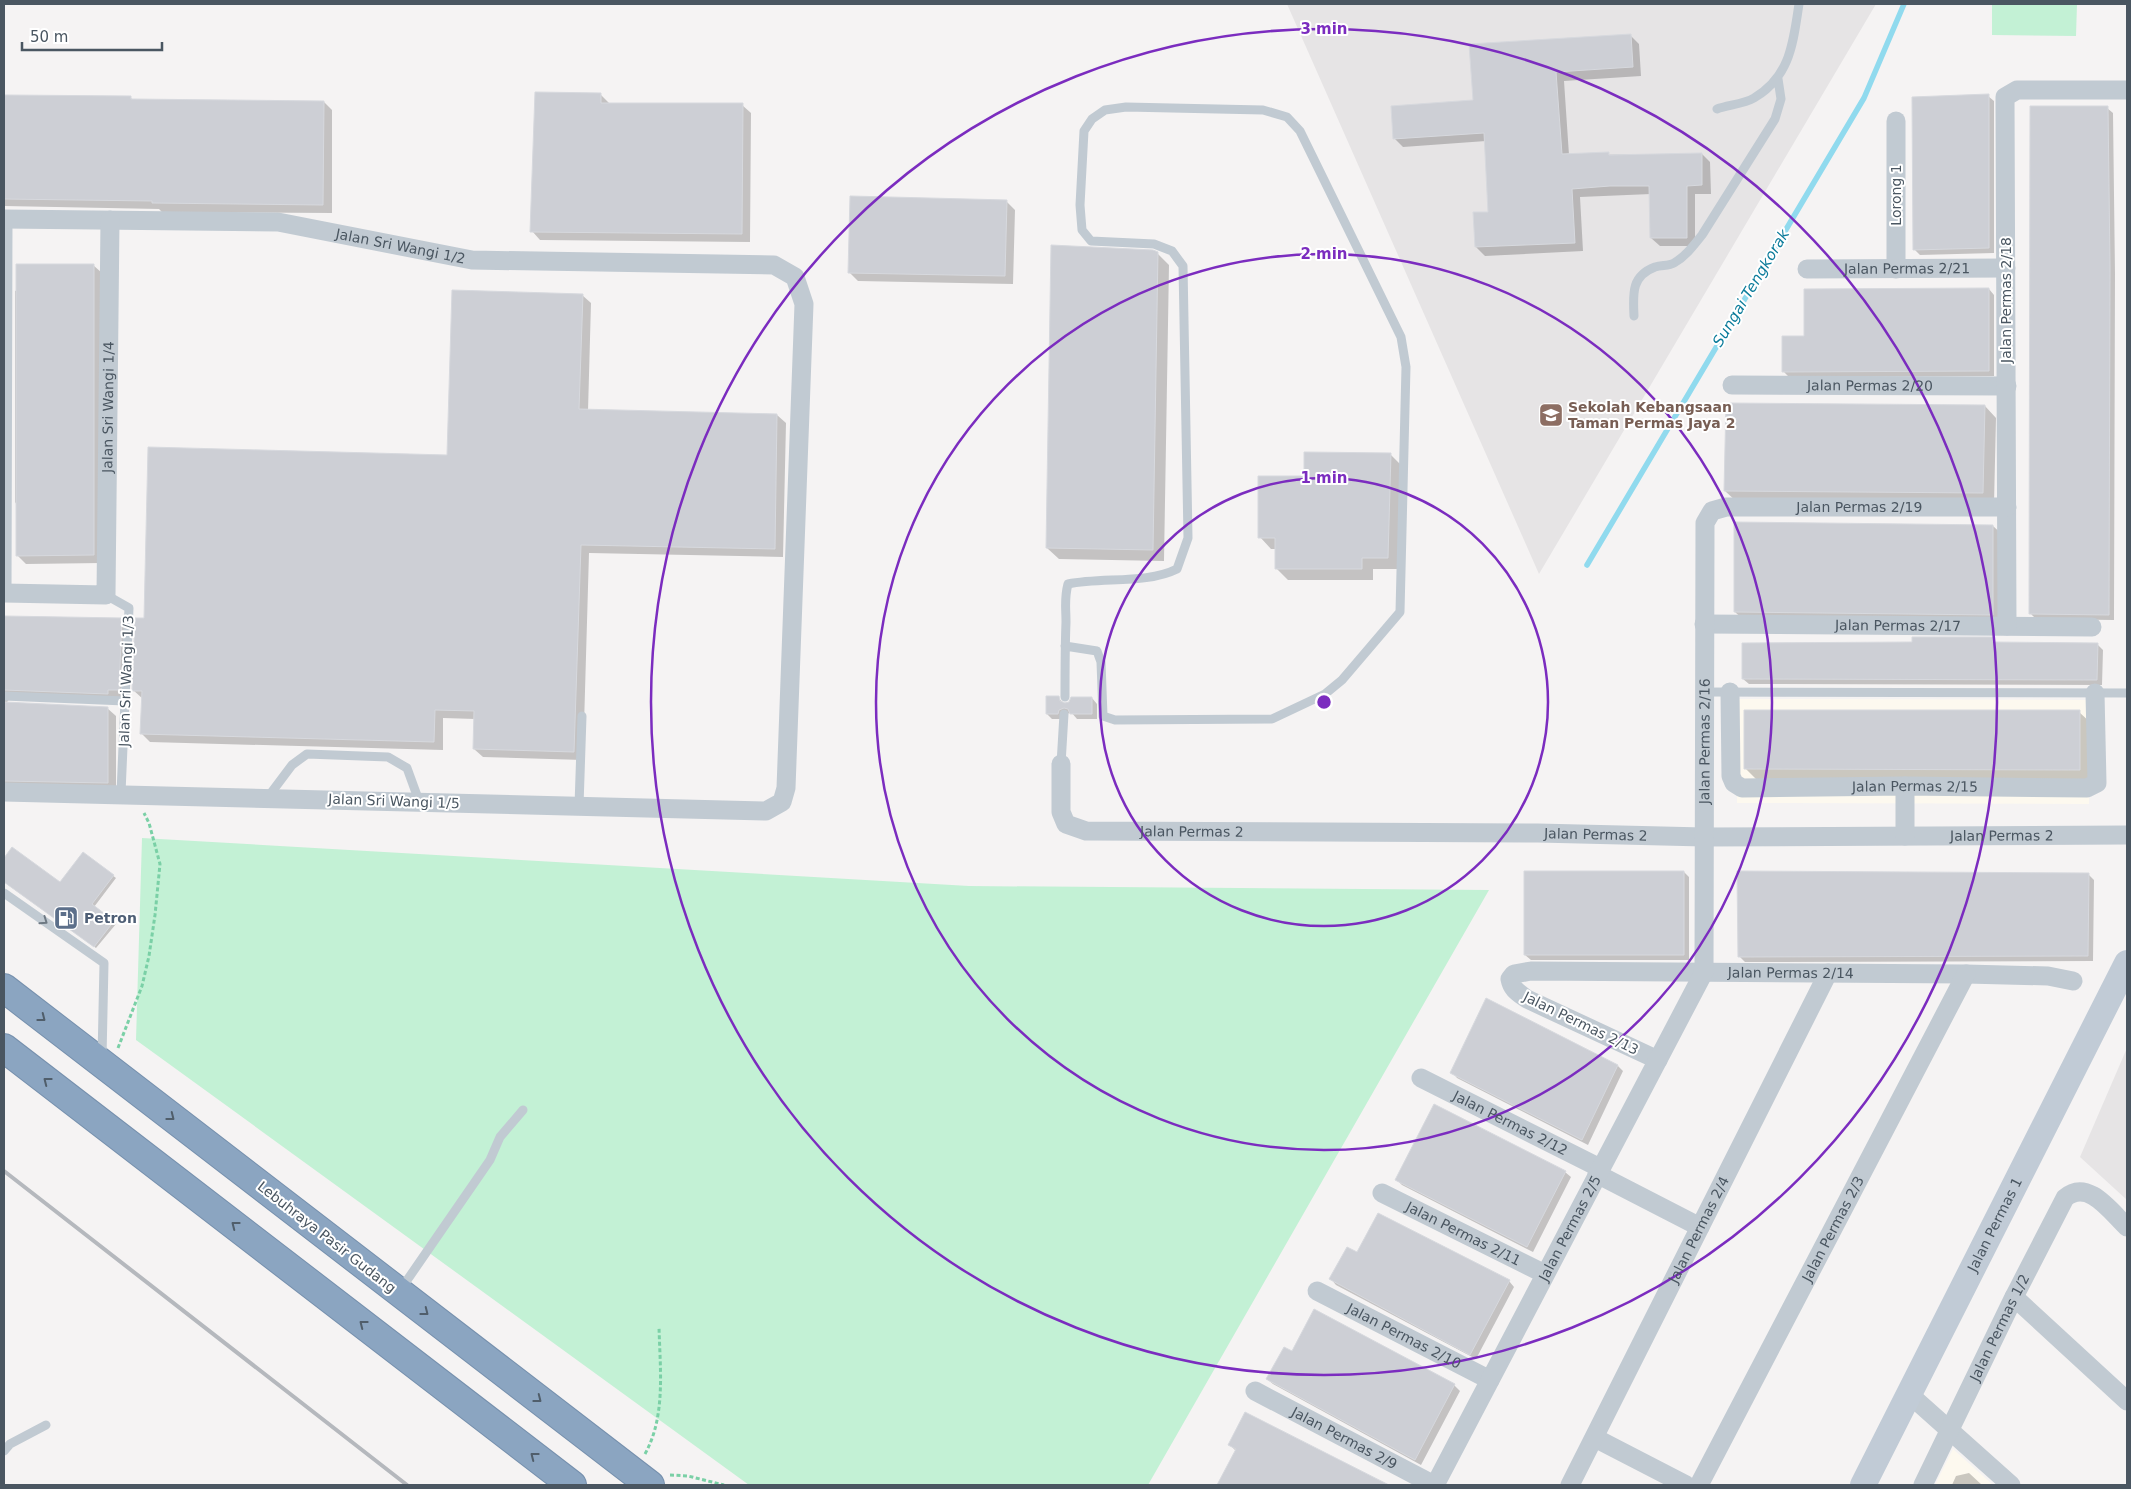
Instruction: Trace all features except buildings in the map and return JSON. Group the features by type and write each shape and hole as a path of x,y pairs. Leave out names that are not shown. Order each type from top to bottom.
{"highway":[{"name":"Lebuhraya Pasir Gudang","path":"4,988 642,1479"},
{"path":"4,1048 572,1485"}],"street":[{"name":"Jalan Permas 2/18","path":"2007,626 2005,96 2017,90 2127,90"},
{"name":"Lorong 1","path":"1896,121 1896,268"},
{"name":"Jalan Sri Wangi 1/2","path":"6,219 278,222 472,260 774,265 795,277 804,304 786,788 782,802"},
{"name":"Jalan Sri Wangi 1/4","path":"106,595 110,220"},
{"name":"Jalan Permas 2/21","path":"1807,269 2006,268"},
{"name":"Jalan Permas 2/20","path":"1732,385 2006,386"},
{"name":"Jalan Permas 2/19","path":"1712,512 1726,507 2007,507"},
{"name":"Jalan Permas 2/16","path":"1704,972 1705,523 1712,512"},
{"name":"Jalan Sri Wangi 1/3","path":"5,593 106,595"},
{"name":"Jalan Permas 2/17","path":"1704,624 2092,627"},
{"name":"Jalan Permas 2/15","path":"1730,692 1731,776 1734,783 1742,788 1905,786 2087,788 2097,783 2095,693"},
{"name":"Jalan Permas 2","path":"1061,764 1061,812 1066,824 1086,831 1538,833 1704,837 2127,835"},
{"path":"1905,786 1905,836"},
{"name":"Jalan Sri Wangi 1/5","path":"4,792 268,797 766,811 782,802"},
{"name":"Jalan Permas 1","path":"1863,1485 2127,963"},
{"name":"Jalan Permas 2/14","path":"1510,979 1514,974 1531,971 1966,974 2048,976 2073,981"},
{"name":"Jalan Permas 2/5","path":"1435,1485 1704,972"},
{"name":"Jalan Permas 2/4","path":"1570,1485 1828,973"},
{"name":"Jalan Permas 2/3","path":"1699,1485 1966,974"},
{"name":"Jalan Permas 2/13","path":"1510,979 1516,992 1527,999 1658,1060"},
{"name":"Jalan Permas 2/12","path":"1422,1078 1599,1171 1700,1227"},
{"name":"Jalan Permas 1/2","path":"1923,1485 2014,1297 2065,1198 2072,1192 2082,1190 2091,1194 2127,1227"},
{"name":"Jalan Permas 2/11","path":"1382,1193 1545,1274"},
{"name":"Jalan Permas 2/10","path":"1317,1291 1490,1380"},
{"path":"2014,1297 2127,1401"},
{"name":"Jalan Permas 2/9","path":"1255,1391 1435,1485"},
{"path":"1909,1394 2011,1485"},
{"path":"1595,1438 1686,1485"}],"lane":[{"path":"1717,109 1753,98 1778,79 1789,59 1799,4"},
{"path":"1634,316 1633,293 1639,277 1655,268 1673,264 1689,251 1702,235 1776,120 1781,99 1778,79"},
{"path":"1065,646 1098,651 1101,662 1103,716 1115,720 1272,718 1325,694 1342,680 1400,612 1406,367 1401,337 1300,131 1287,117 1263,110 1126,107 1105,110 1092,120 1084,131 1080,205 1082,230 1091,241 1154,244 1172,252 1183,266 1188,538 1177,569 1164,576 1085,581 1068,584 1064,598 1065,696"},
{"path":"5,593 6,219"},
{"name":"Jalan Sri Wangi 1/3","path":"106,595 129,608 125,702 128,794"},
{"path":"1704,692 2127,693"},
{"path":"4,696 125,702"},
{"path":"1061,764 1064,714"},
{"path":"580,806 582,716"},
{"path":"268,797 292,765 307,754 388,757 407,768 419,801"},
{"path":"4,893 104,963 106,1067"},
{"path":"398,1292 490,1160 500,1137 523,1110"},
{"path":"4,1450 10,1444 46,1425"}],"path":[{"path":"106,1067 142,986 149,956 160,864 149,823 128,794"},
{"path":"659,1327 660,1374 658,1411 654,1437 642,1479 688,1476 724,1485"}],"shaded area":[{"name":"Sekolah Kebangsaan Taman Permas Jaya 2","path":"1287,4 1876,4 1539,574"},
{"path":"1737,699 2089,700 2089,804 1737,803"},
{"path":"2127,1048 2127,1200 2080,1157"},
{"path":"1953,1449 1993,1485 1935,1485"}],"green space":[{"path":"1992,4 2077,4 2076,36 1992,35"},
{"path":"142,838 969,886 1489,890 1148,1485 749,1485 136,1040"}],"waterway":[{"name":"Sungai Tengkorak","path":"1587,565 1864,98 1904,4"}],"railway":[{"path":"4,1171 407,1485"}],"place":[{"name":"Sekolah Kebangsaan Taman Permas Jaya 2","path":"1551,415"},
{"name":"Petron","path":"66,918"}]}
